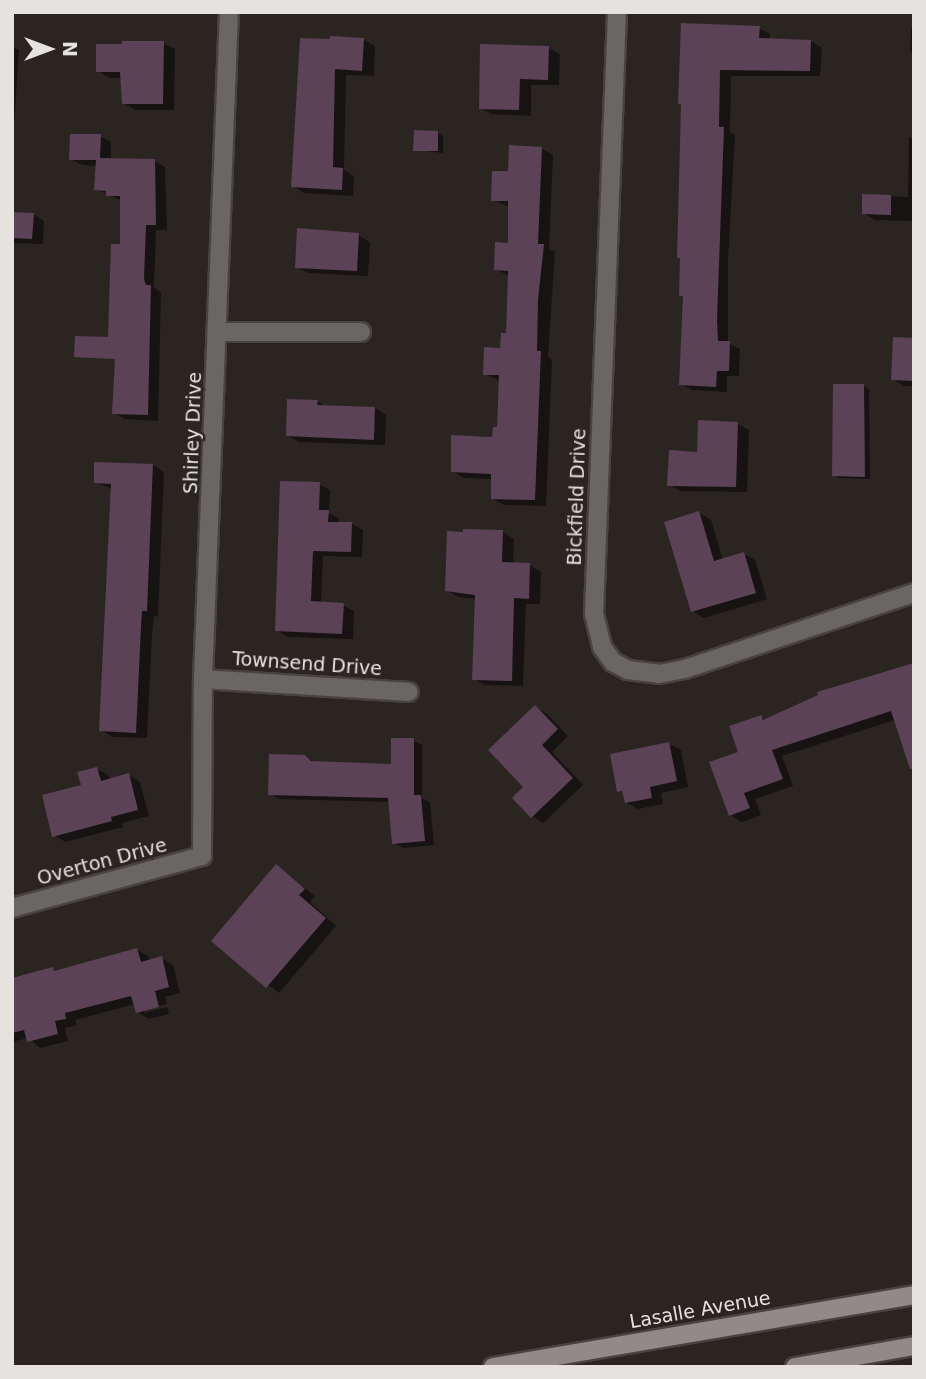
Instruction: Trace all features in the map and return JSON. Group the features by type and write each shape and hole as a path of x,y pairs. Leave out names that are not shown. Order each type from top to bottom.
{"main road":[{"name":"Lasalle Avenue","path":"493,1367 914,1295"},
{"path":"795,1367 914,1346"}],"street":[{"name":"Shirley Drive","path":"202,856 203,679 229,12"},
{"name":"Bickfield Drive","path":"617,12 594,614 602,648 613,662 628,670 659,674 685,668 914,593"},
{"path":"218,332 361,332"},
{"name":"Townsend Drive","path":"203,679 408,692"},
{"name":"Overton Drive","path":"12,908 202,856"}],"building":[{"path":"681,23 760,26 759,38 811,40 810,71 720,70 719,127 724,127 717,320 718,341 730,341 729,371 717,371 716,387 679,385 683,296 679,296 680,258 677,258"},
{"path":"330,36 364,38 362,71 335,69 333,167 343,168 342,190 291,187 300,38 330,39"},
{"path":"122,41 164,41 163,104 122,104 120,72 96,72 96,44 122,44"},
{"path":"480,44 549,46 548,80 520,79 519,110 479,109"},
{"path":"414,130 438,131 438,151 413,151"},
{"path":"70,134 101,134 100,158 155,159 156,225 146,225 144,279 146,285 151,285 148,415 112,414 115,359 74,357 75,336 108,337 111,244 120,244 120,196 106,196 106,191 94,190 96,160 69,160"},
{"path":"509,145 542,147 538,244 544,244 538,300 537,351 541,351 535,500 491,499 491,474 451,472 451,435 492,437 493,427 497,427 499,375 483,375 484,347 500,348 501,333 506,333 508,271 494,270 495,242 508,243 508,201 491,201 492,171 508,171"},
{"path":"862,194 891,195 891,215 862,214"},
{"path":"12,212 34,213 32,239 12,238"},
{"path":"297,228 359,233 357,271 295,268"},
{"path":"893,337 914,338 914,381 891,380"},
{"path":"833,384 864,384 865,477 832,476"},
{"path":"287,399 318,400 317,405 375,407 374,440 286,436"},
{"path":"698,420 738,422 736,487 667,486 669,450 697,452"},
{"path":"94,462 153,464 147,611 142,611 136,733 99,731 111,484 94,483"},
{"path":"280,481 320,482 319,510 329,510 328,522 352,522 351,552 313,551 311,601 344,603 342,634 275,631"},
{"path":"699,511 714,561 744,552 756,593 691,612 664,522"},
{"path":"463,529 503,530 502,562 530,563 529,599 514,598 512,681 472,680 475,595 445,591 447,531 463,532"},
{"path":"914,663 914,768 910,769 891,711 772,750 783,779 744,793 750,808 729,816 709,762 738,752 729,726 761,715 763,720 818,695 817,692"},
{"path":"535,705 558,729 542,745 573,778 531,818 512,798 523,787 488,750"},
{"path":"391,738 414,738 414,795 421,795 425,841 392,844 388,798 268,795 269,754 305,755 311,761 391,764"},
{"path":"669,742 677,781 650,787 652,798 625,803 622,791 617,792 610,754"},
{"path":"97,767 101,781 129,773 138,810 111,817 112,821 52,837 42,795 81,785 77,772"},
{"path":"276,864 305,889 299,895 326,918 266,988 211,941"},
{"path":"137,948 141,962 162,956 169,987 155,991 159,1007 136,1013 131,996 65,1013 66,1019 55,1021 58,1034 27,1042 24,1030 12,1033 12,978 53,967 54,971"}]}
